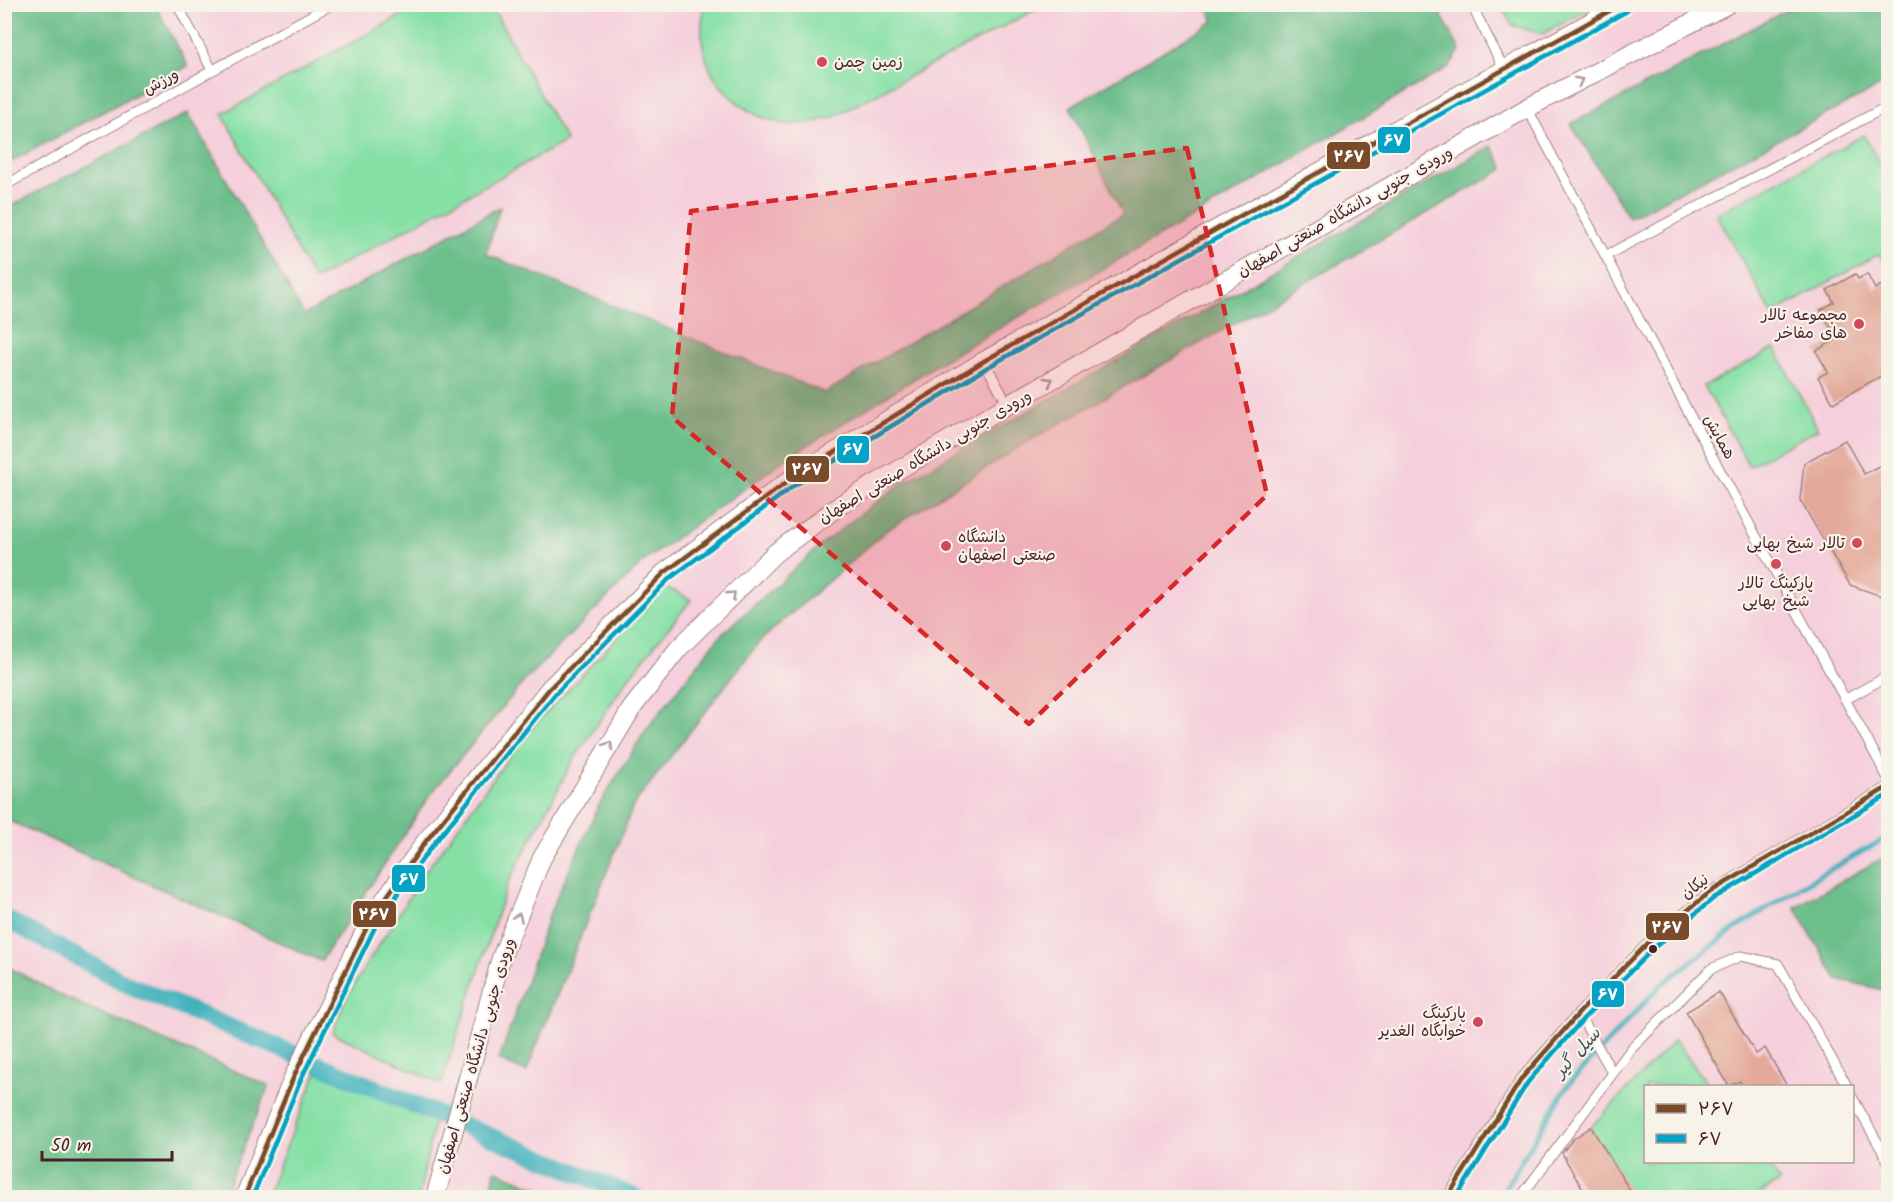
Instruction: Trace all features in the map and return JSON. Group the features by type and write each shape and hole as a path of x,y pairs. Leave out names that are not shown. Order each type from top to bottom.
{"street":[{"path":"244,1197 294,1077 371,919 426,841 550,688 664,573 790,479 984,361 1623,4"},
{"name":"ورودی جنوبی دانشگاه صنعتی اصفهان","path":"435,1197 501,958 542,858 621,725 678,649 776,553 843,503 1008,405 1527,108 1728,4"}],"lane":[{"path":"177,4 212,70"},
{"name":"ورزش","path":"4,186 332,4"},
{"path":"1470,4 1504,69"},
{"path":"1605,256 1888,106"},
{"name":"همایش","path":"1527,108 1888,778"},
{"path":"984,361 1008,405"},
{"path":"1846,699 1888,676"},
{"name":"نیکان","path":"1447,1197 1522,1078 1579,1013 1650,941 1710,892 1888,787"},
{"path":"1520,1197 1631,1049 1711,969 1741,956 1778,964 1846,1085"},
{"path":"1579,1013 1612,1072"},
{"path":"1854,1101 1888,1161"}],"highlighted area":[{"path":"1187,148 1267,495 1029,724 672,417 691,211"}],"shaded area":[{"name":"دانشگاه صنعتی اصفهان","path":"5,5 1888,5 1888,1197 5,1198"}],"green space":[{"path":"5,4 155,5 188,66 5,165"},
{"name":"زمین چمن","path":"704,4 1044,5 833,117 787,124 759,116 746,109 734,100 715,78 703,45"},
{"path":"1798,4 1888,5 1888,82 1629,218 1571,124"},
{"path":"420,5 491,5 566,141 314,280 222,114"},
{"path":"1206,5 1436,5 1460,50 1449,67 944,360 781,462 643,562 526,679 430,795 321,961 5,819 5,209 188,113 304,315 500,207 486,254 825,393 1123,214 1070,107 1214,21"},
{"path":"1501,5 1598,5 1542,34 1512,25"},
{"path":"1864,135 1888,180 1888,270 1879,254 1772,314 1716,214"},
{"path":"1492,146 1504,169 1024,444 887,530 760,641 634,804 526,1072 499,1060 551,910 599,805 646,730 719,637 823,543 899,485"},
{"path":"1775,348 1818,429 1749,466 1704,386"},
{"path":"664,588 691,600 626,681 574,759 507,885 441,1084 333,1033 345,999 423,875 525,735"},
{"path":"1888,855 1888,991 1837,979 1795,907"},
{"path":"4,965 64,997 269,1086 223,1197 5,1197"},
{"path":"1675,1040 1708,1085 1644,1085 1644,1163 1766,1163 1780,1181 1755,1197 1620,1197 1591,1127"},
{"path":"317,1072 434,1122 419,1197 266,1197"},
{"path":"495,1170 559,1197 490,1197"}],"building":[{"name":"مجموعه تالار های مفاخر","path":"1855,274 1858,279 1867,274 1875,289 1888,281 1888,372 1833,403 1818,377 1828,372 1816,351 1837,339 1821,310 1834,302 1827,290"},
{"name":"تالار شیخ بهایی","path":"1845,440 1864,474 1888,461 1888,591 1881,596 1850,585 1800,500 1804,463"},
{"path":"1719,992 1756,1054 1765,1048 1786,1085 1742,1085 1740,1081 1728,1085 1686,1012"},
{"path":"1591,1127 1634,1197 1587,1197 1562,1153 1573,1139"}],"waterway":[{"name":"سیل گیر","path":"1499,1198 1567,1086 1661,985 1733,930 1815,878 1888,837"},
{"path":"4,918 129,985 637,1198"}],"transit line":[{"name":"۲۶۷","path":"244,1198 294,1076 371,919 426,841 550,688 664,573 791,479 984,361 1622,4"},
{"name":"۶۷","path":"252,1198 301,1079 377,923 432,846 556,693 669,579 795,485 988,367 1627,11"},
{"name":"۲۶۷","path":"1447,1198 1522,1078 1579,1013 1650,941 1710,892 1888,787"},
{"name":"۶۷","path":"1456,1198 1528,1082 1584,1018 1655,947 1714,898 1888,795"}],"place":[{"name":"زمین چمن","path":"822,62"},
{"name":"مجموعه تالار های مفاخر","path":"1859,324"},
{"name":"تالار شیخ بهایی","path":"1857,543"},
{"name":"دانشگاه صنعتی اصفهان","path":"946,546"},
{"name":"پارکینگ تالار شیخ بهایی","path":"1776,564"},
{"name":"پارکینگ خوابگاه الغدیر","path":"1478,1022"}]}
